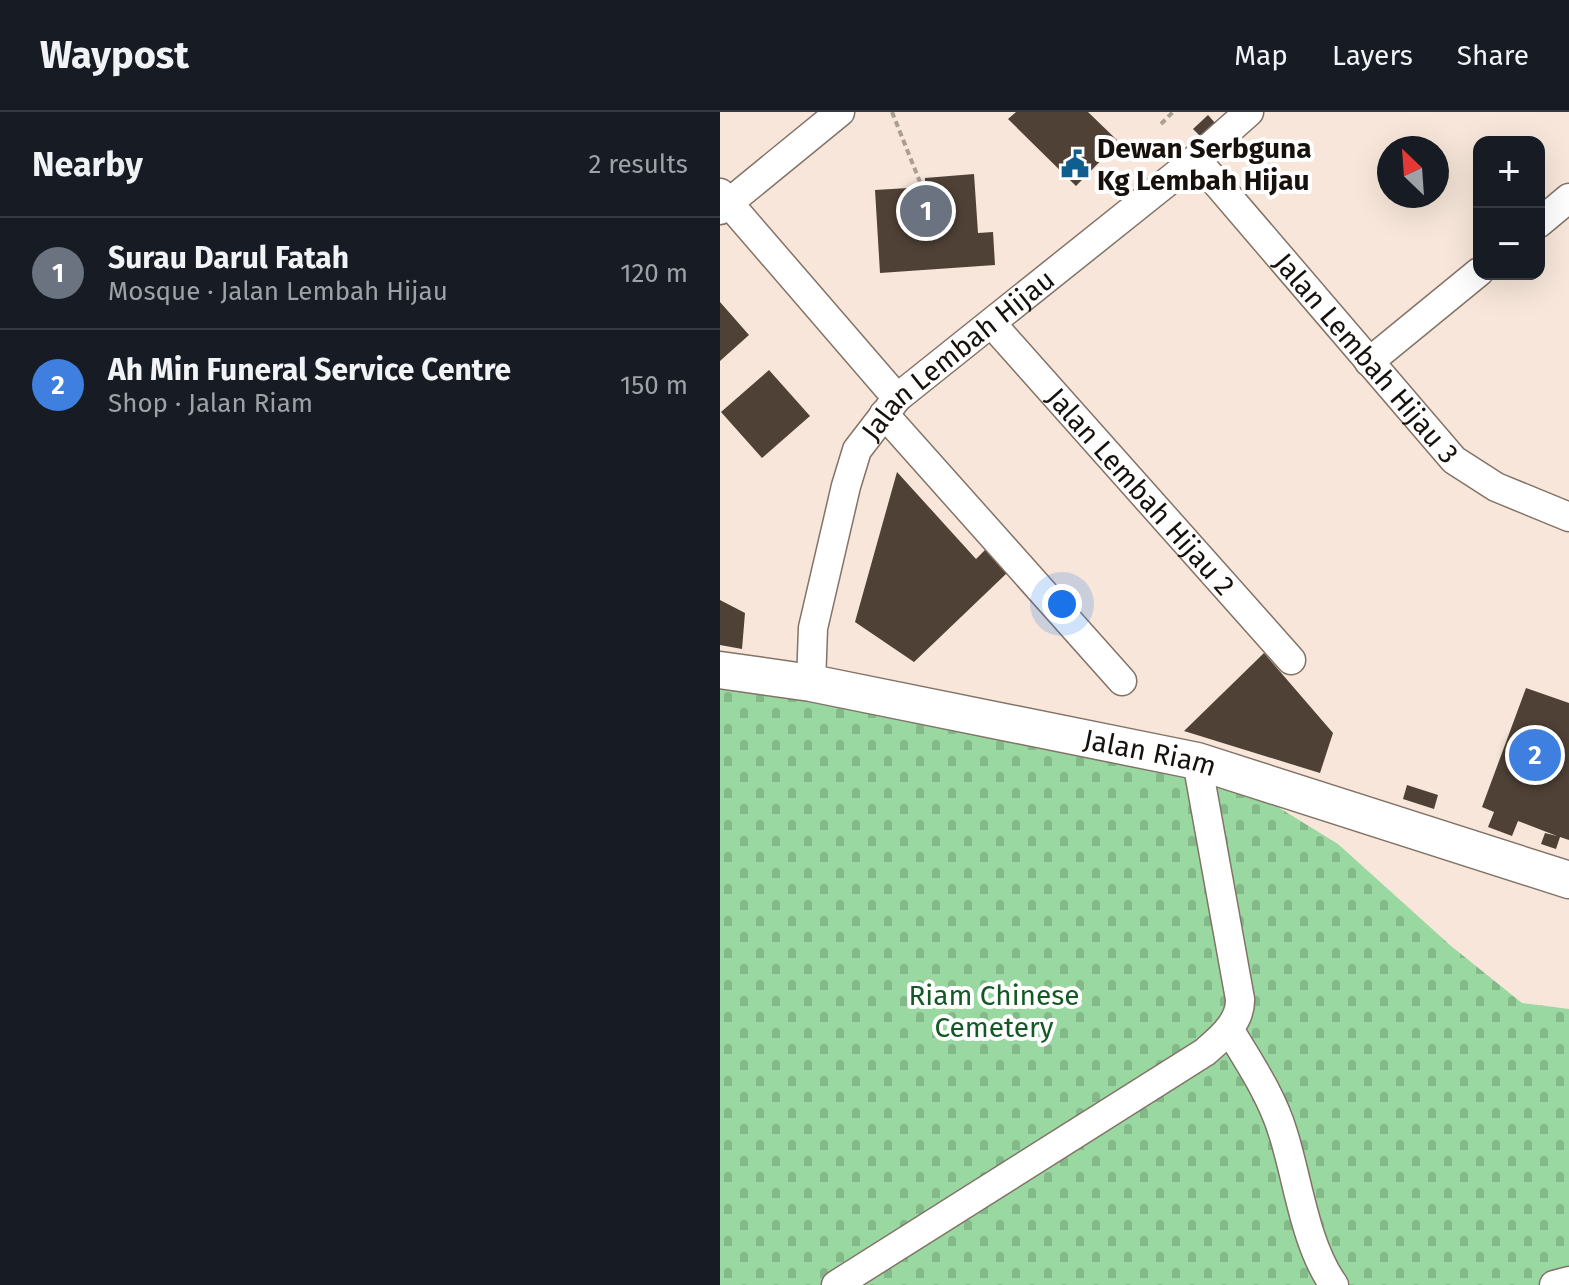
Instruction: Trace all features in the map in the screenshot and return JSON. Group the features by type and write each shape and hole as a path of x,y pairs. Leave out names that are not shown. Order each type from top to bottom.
{"main road":[{"name":"Jalan Riam","path":"720,670 811,683 1197,761 1569,880"}],"street":[{"path":"840,112 723,202 1122,681"},
{"name":"Jalan Lembah Hijau","path":"811,683 813,628 846,486 857,450 890,406 1196,159 1249,112"},
{"name":"Jalan Lembah Hijau 3","path":"1196,159 1454,460 1496,487 1569,517"},
{"path":"1545,218 1569,198"},
{"path":"1369,362 1473,277"},
{"name":"Jalan Lembah Hijau 2","path":"992,324 1291,660"},
{"path":"844,1283 1205,1052 1229,1029 1239,1012 1240,999 1197,761"},
{"path":"1229,1029 1272,1104 1283,1131 1314,1244 1334,1285"},
{"path":"1554,1285 1569,1281"}],"path":[{"path":"892,112 920,182"},
{"path":"1161,124 1173,112"}],"green space":[{"name":"Riam Chinese Cemetery","path":"720,688 848,707 1183,774 1268,801 1338,844 1451,946 1522,1003 1569,1009 1569,1285 720,1285"}],"building":[{"name":"Dewan Serbguna Kg Lembah Hijau","path":"1016,112 1088,112 1119,142 1076,186 1008,119"},
{"path":"1208,115 1216,124 1201,137 1193,129"},
{"path":"974,174 978,233 993,232 995,265 880,273 875,190 925,187 925,178"},
{"path":"720,302 749,335 720,361"},
{"path":"769,370 810,416 762,458 721,412"},
{"path":"897,472 976,559 985,550 1007,573 914,662 855,622"},
{"path":"720,600 745,613 742,649 720,645"},
{"path":"1264,653 1333,733 1320,773 1184,731"},
{"path":"1526,688 1569,703 1569,840 1560,837 1556,849 1541,844 1545,833 1557,836 1518,821 1512,836 1488,827 1494,812 1482,807"},
{"path":"1407,785 1438,795 1434,809 1403,799"}],"place":[{"name":"Dewan Serbguna Kg Lembah Hijau","path":"1075,164"},
{"name":"Surau Darul Fatah","path":"926,211"},
{"name":"Ah Min Funeral Service Centre","path":"1535,755"}]}
